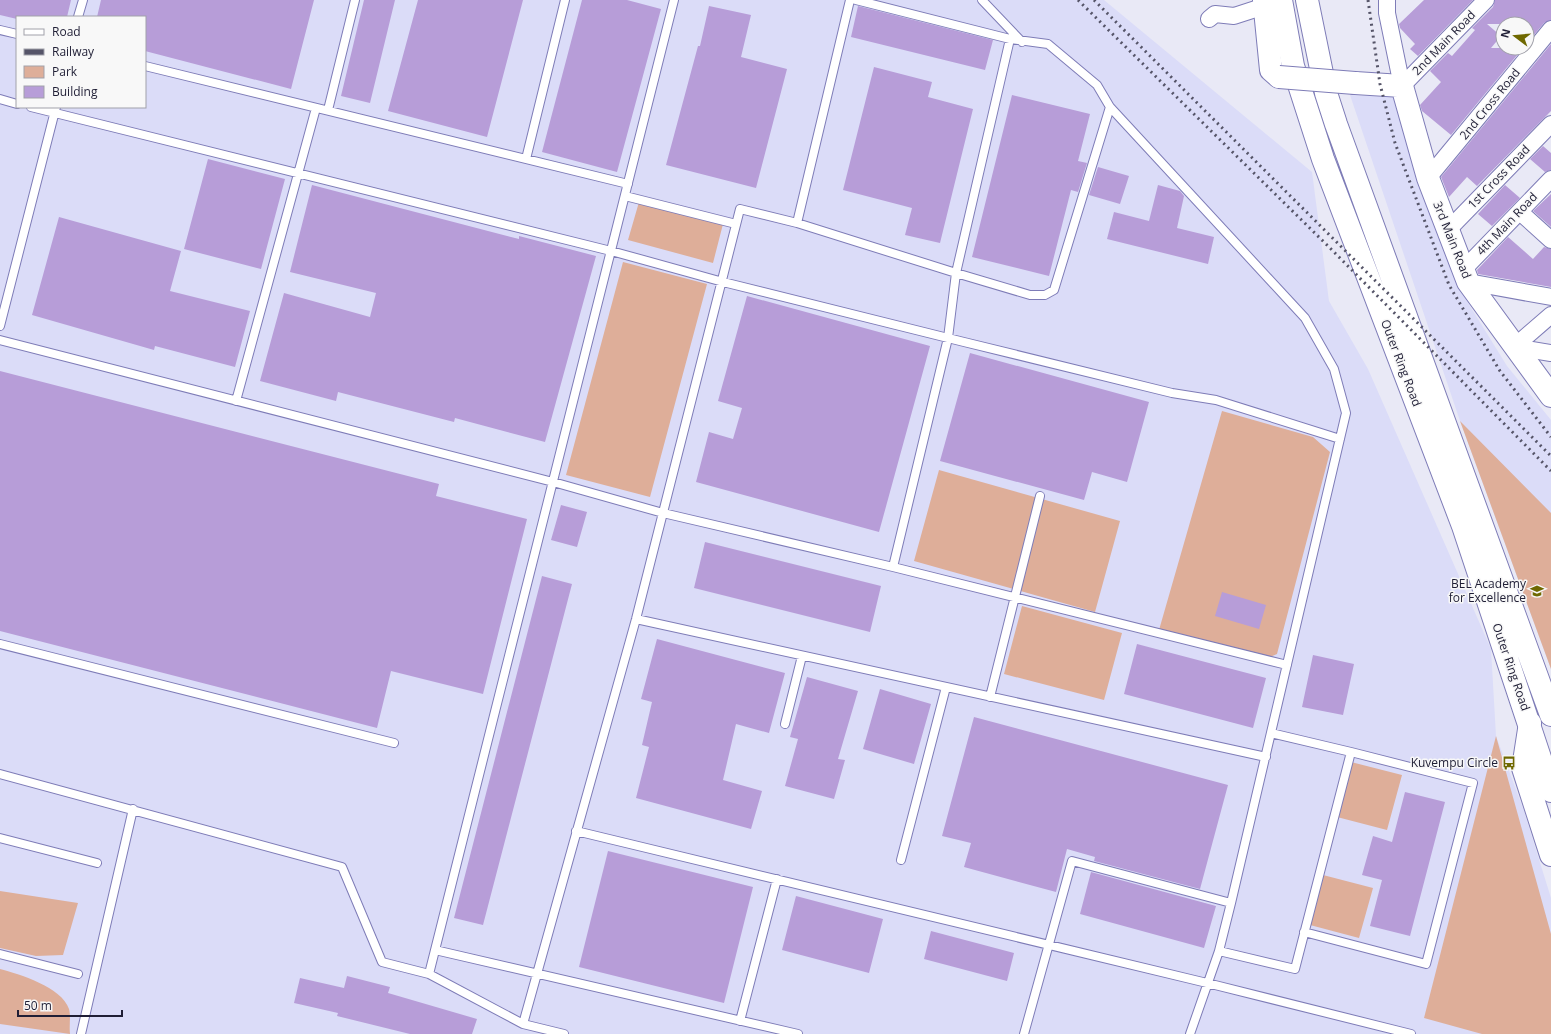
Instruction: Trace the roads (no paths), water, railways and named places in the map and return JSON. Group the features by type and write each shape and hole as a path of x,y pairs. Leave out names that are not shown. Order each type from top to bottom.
{"main road":[{"name":"Outer Ring Road","path":"1307,0 1326,92 1336,124 1551,715"},
{"name":"Outer Ring Road","path":"1270,2 1293,66 1323,159 1463,526 1530,723 1551,791"},
{"path":"1270,2 1271,70 1279,76 1402,86"},
{"name":"3rd Main Road","path":"1402,86 1428,178 1466,276 1514,347 1551,396"},
{"path":"1530,723 1523,768 1551,855"}],"street":[{"path":"1399,0 1387,6 1402,86"},
{"name":"2nd Main Road","path":"1402,86 1486,0"},
{"path":"1209,19 1215,14 1234,16 1270,2"},
{"name":"2nd Cross Road","path":"1428,178 1551,29"},
{"name":"1st Cross Road","path":"1448,230 1551,124"},
{"name":"4th Main Road","path":"1466,276 1520,212 1551,179"},
{"path":"1520,212 1551,240"},
{"path":"1466,276 1551,297"},
{"path":"1514,347 1551,315"},
{"path":"1514,347 1551,353"}],"lane":[{"path":"78,16 83,0"},
{"path":"328,110 354,0"},
{"path":"526,159 564,0"},
{"path":"429,974 674,0"},
{"path":"797,223 850,0"},
{"path":"856,0 1022,42 1048,44 1097,85 1110,107 1304,318 1334,369 1346,413 1219,951 1190,1034"},
{"path":"982,0 1022,42"},
{"path":"0,30 16,34"},
{"path":"893,567 948,338 956,273 1010,39"},
{"path":"146,66 628,184"},
{"path":"0,100 16,104"},
{"path":"523,1024 636,619 723,282 740,209 797,223 956,273 1030,294 1045,295 1054,290 1110,107"},
{"path":"39,108 55,110 299,174 611,251 723,282 948,338 1172,393 1216,400 1340,439"},
{"path":"236,401 316,108"},
{"path":"0,326 55,110"},
{"path":"625,196 736,224"},
{"path":"0,340 553,482 663,513 893,567 1287,665"},
{"path":"990,697 1040,496"},
{"path":"636,619 1266,757"},
{"path":"0,644 394,743"},
{"path":"785,724 802,656"},
{"path":"901,860 946,688"},
{"path":"1271,733 1473,783 1426,964 1304,932"},
{"path":"1219,951 1295,969 1351,752"},
{"path":"0,774 342,866 382,962 429,974 523,1024 564,1034"},
{"path":"81,1034 133,809"},
{"path":"576,831 1207,983 1411,1034"},
{"path":"0,838 98,863"},
{"path":"1024,1034 1047,945 1072,861 1231,903"},
{"path":"740,1021 777,879"},
{"path":"435,950 798,1034"},
{"path":"0,954 78,974"}],"railway":[{"path":"1078,0 1328,246 1551,471"},
{"path":"1094,0 1551,456"},
{"path":"1368,0 1380,84 1395,143 1449,285 1500,371 1551,437"}],"place":[{"name":"BEL Academy for Excellence","path":"1537,591"},
{"name":"Kuvempu Circle","path":"1509,763"}]}
